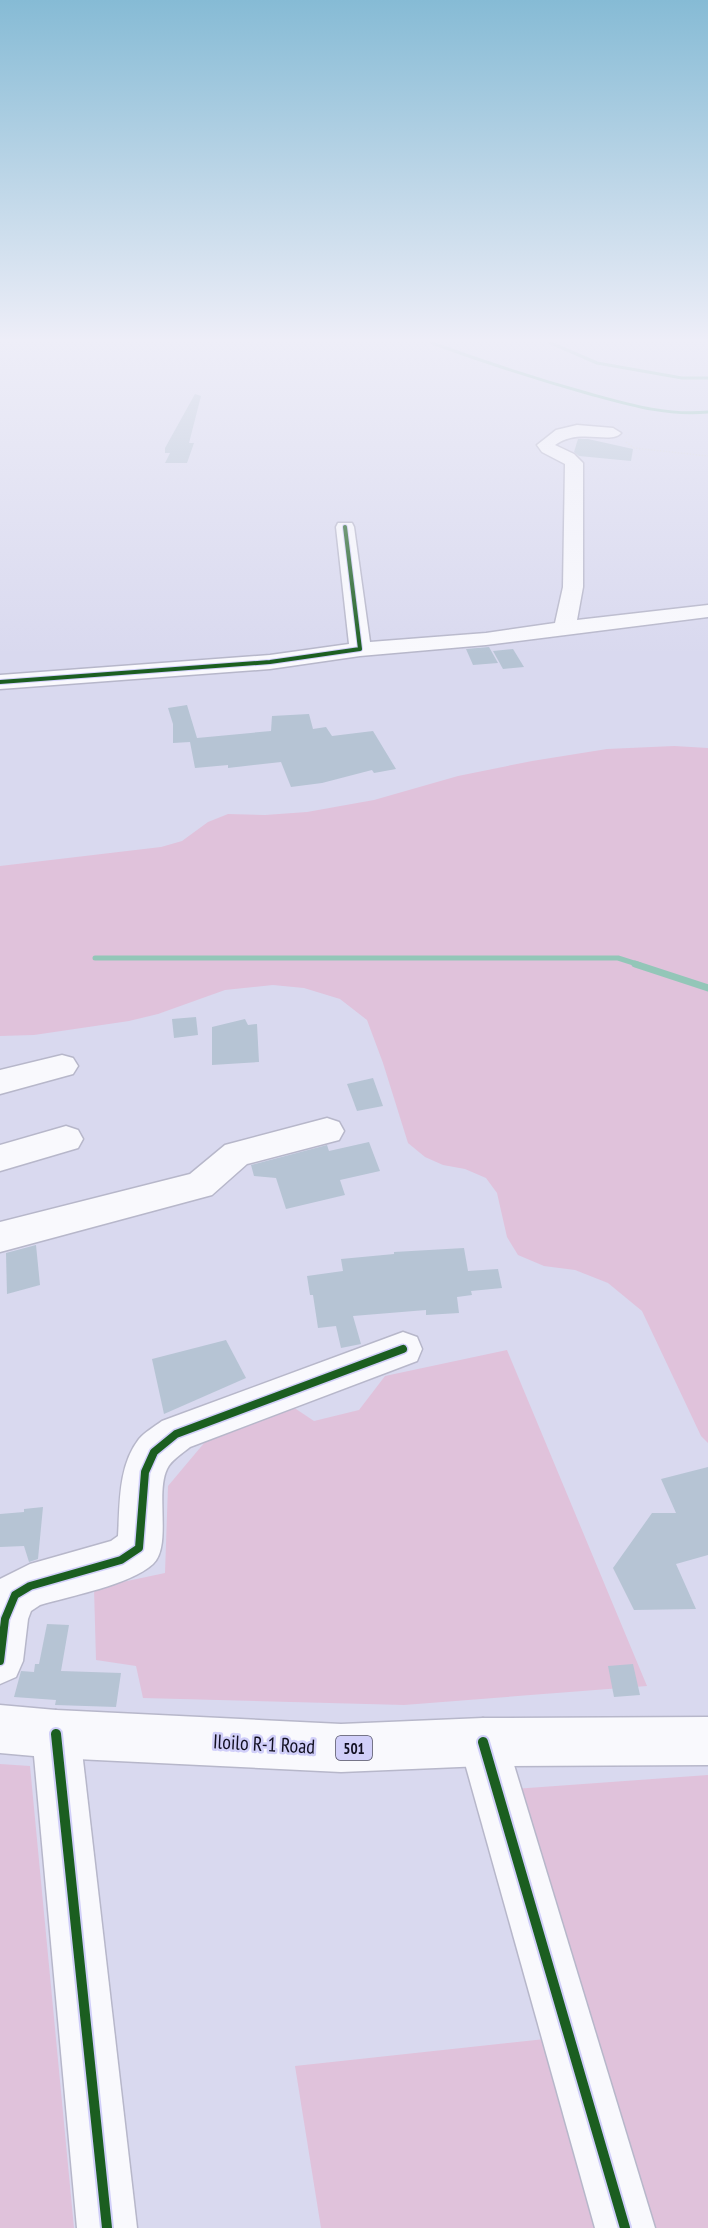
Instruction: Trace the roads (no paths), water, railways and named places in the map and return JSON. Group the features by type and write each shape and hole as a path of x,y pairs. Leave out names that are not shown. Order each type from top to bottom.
{"street":[{"path":"547,447 568,457 574,464 573,587 567,628"},
{"path":"345,527 360,649"},
{"path":"0,682 270,662 360,649 486,639 708,611"},
{"path":"0,1082 62,1066"},
{"path":"0,1237 200,1185 211,1179 225,1160 237,1154 327,1131"},
{"path":"0,1158 66,1139"},
{"path":"0,1661 5,1619 15,1595 30,1586 121,1560 139,1548 142,1527 143,1475 153,1453 176,1434 404,1349"},
{"name":"Iloilo R-1 Road","path":"0,1729 56,1734 341,1748 483,1742 708,1741"},
{"path":"56,1734 107,2228"},
{"path":"483,1742 625,2228"}],"waterway":[{"path":"95,958 618,958 640,965"},
{"path":"635,964 708,988"}]}
